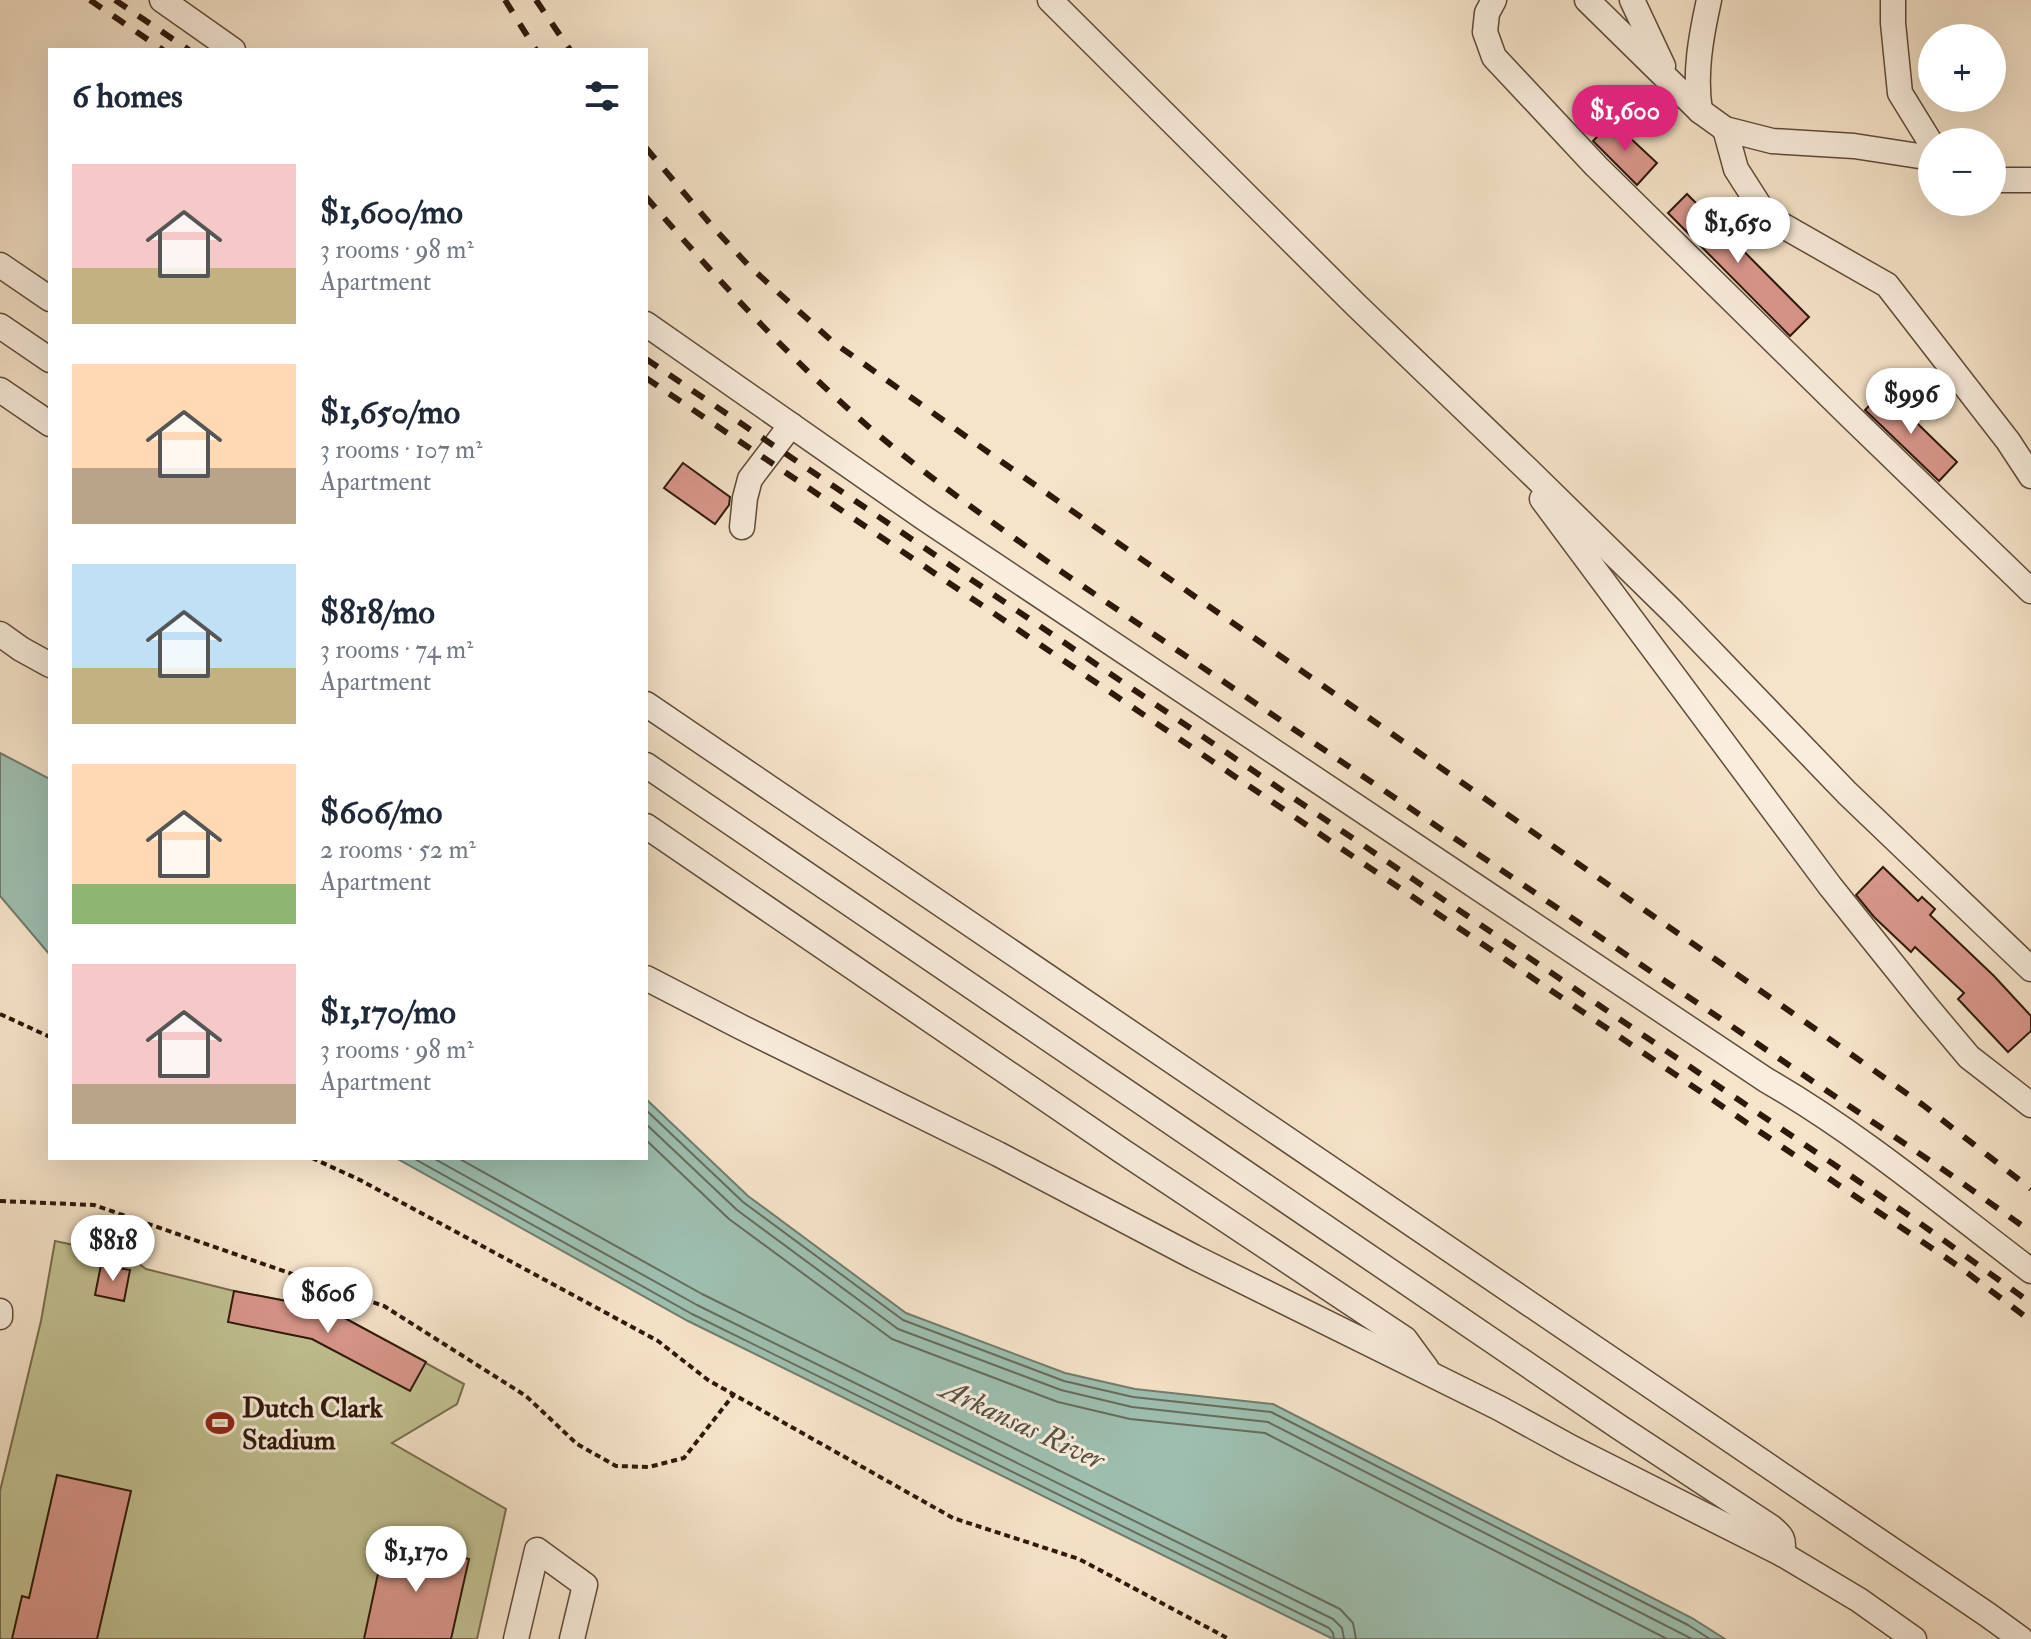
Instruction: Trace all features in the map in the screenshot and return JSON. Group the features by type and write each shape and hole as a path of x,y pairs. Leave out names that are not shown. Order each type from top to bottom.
{"street":[{"path":"162,0 230,48"},
{"path":"1050,0 1357,306 1673,612 1847,793 2031,969"},
{"path":"1494,0 1487,13 1485,32 1494,57 1607,177 2031,591"},
{"path":"1587,0 1700,111 1725,129 1772,141 1854,146 1918,156"},
{"path":"1632,0 1671,83"},
{"path":"1700,111 1700,41 1709,0"},
{"path":"1893,0 1900,93 1922,128"},
{"path":"1725,129 1736,169 1766,216 1887,285 2008,441 2031,476"},
{"path":"2006,180 2031,180"},
{"path":"0,265 48,298"},
{"path":"648,325 937,527 1766,1080 1810,1105 1874,1150 2031,1271"},
{"path":"0,326 48,359"},
{"path":"0,390 48,423"},
{"path":"742,527 750,479 791,425"},
{"path":"1504,446 1830,886 1969,1057 2031,1105"},
{"path":"0,634 48,664"},
{"path":"648,705 2021,1639"},
{"path":"648,766 1619,1427 1771,1527 1782,1536 1782,1554"},
{"path":"648,827 1122,1151 1405,1339 1429,1373"},
{"path":"648,979 1782,1554 1859,1600 1914,1639"},
{"path":"516,1639 537,1550 585,1585 572,1639"}],"path":[{"path":"0,1014 48,1036"},
{"path":"316,1160 360,1180 658,1341 708,1380 953,1518 1079,1559 1229,1639"},
{"path":"0,1201 94,1205 384,1306 526,1396 577,1444 616,1466 649,1467 684,1458 734,1394"}],"green space":[{"name":"Dutch Clark Stadium","path":"55,1241 130,1257 146,1269 234,1291 328,1309 464,1384 457,1404 392,1443 506,1509 477,1639 0,1639 0,1491 41,1321"}],"water":[{"path":"0,753 48,778 48,953 0,896"},
{"name":"Arkansas River","path":"648,1101 748,1196 906,1313 1065,1373 1135,1389 1273,1404 1692,1618 1725,1639 1333,1639 688,1321 400,1160 648,1160"}],"building":[{"path":"1612,121 1657,163 1637,185 1593,141"},
{"path":"1687,194 1809,317 1790,336 1668,213"},
{"path":"1884,391 1957,462 1939,481 1865,410"},
{"path":"683,463 730,497 729,505 715,524 664,488"},
{"path":"1883,867 1918,901 1922,897 1935,909 1930,915 2031,1016 2031,1031 2008,1052 1958,999 1964,993 1915,947 1911,952 1856,895"},
{"path":"101,1265 130,1270 124,1301 95,1295"},
{"path":"234,1291 328,1309 426,1362 410,1391 312,1339 228,1322"},
{"path":"57,1475 131,1491 97,1639 12,1639 22,1596 29,1598"},
{"path":"385,1541 469,1559 451,1639 364,1639"}],"railway":[{"path":"90,0 160,48"},
{"path":"115,0 186,48"},
{"path":"505,0 535,48"},
{"path":"536,0 569,48"},
{"path":"648,150 748,265 833,342 1923,1105 2031,1189"},
{"path":"648,199 785,349 876,433 945,487 1062,572 2031,1232"},
{"path":"648,360 1907,1214 2031,1303"},
{"path":"648,379 1961,1268 2031,1321"}],"place":[{"name":"Dutch Clark Stadium","path":"220,1423"}]}
